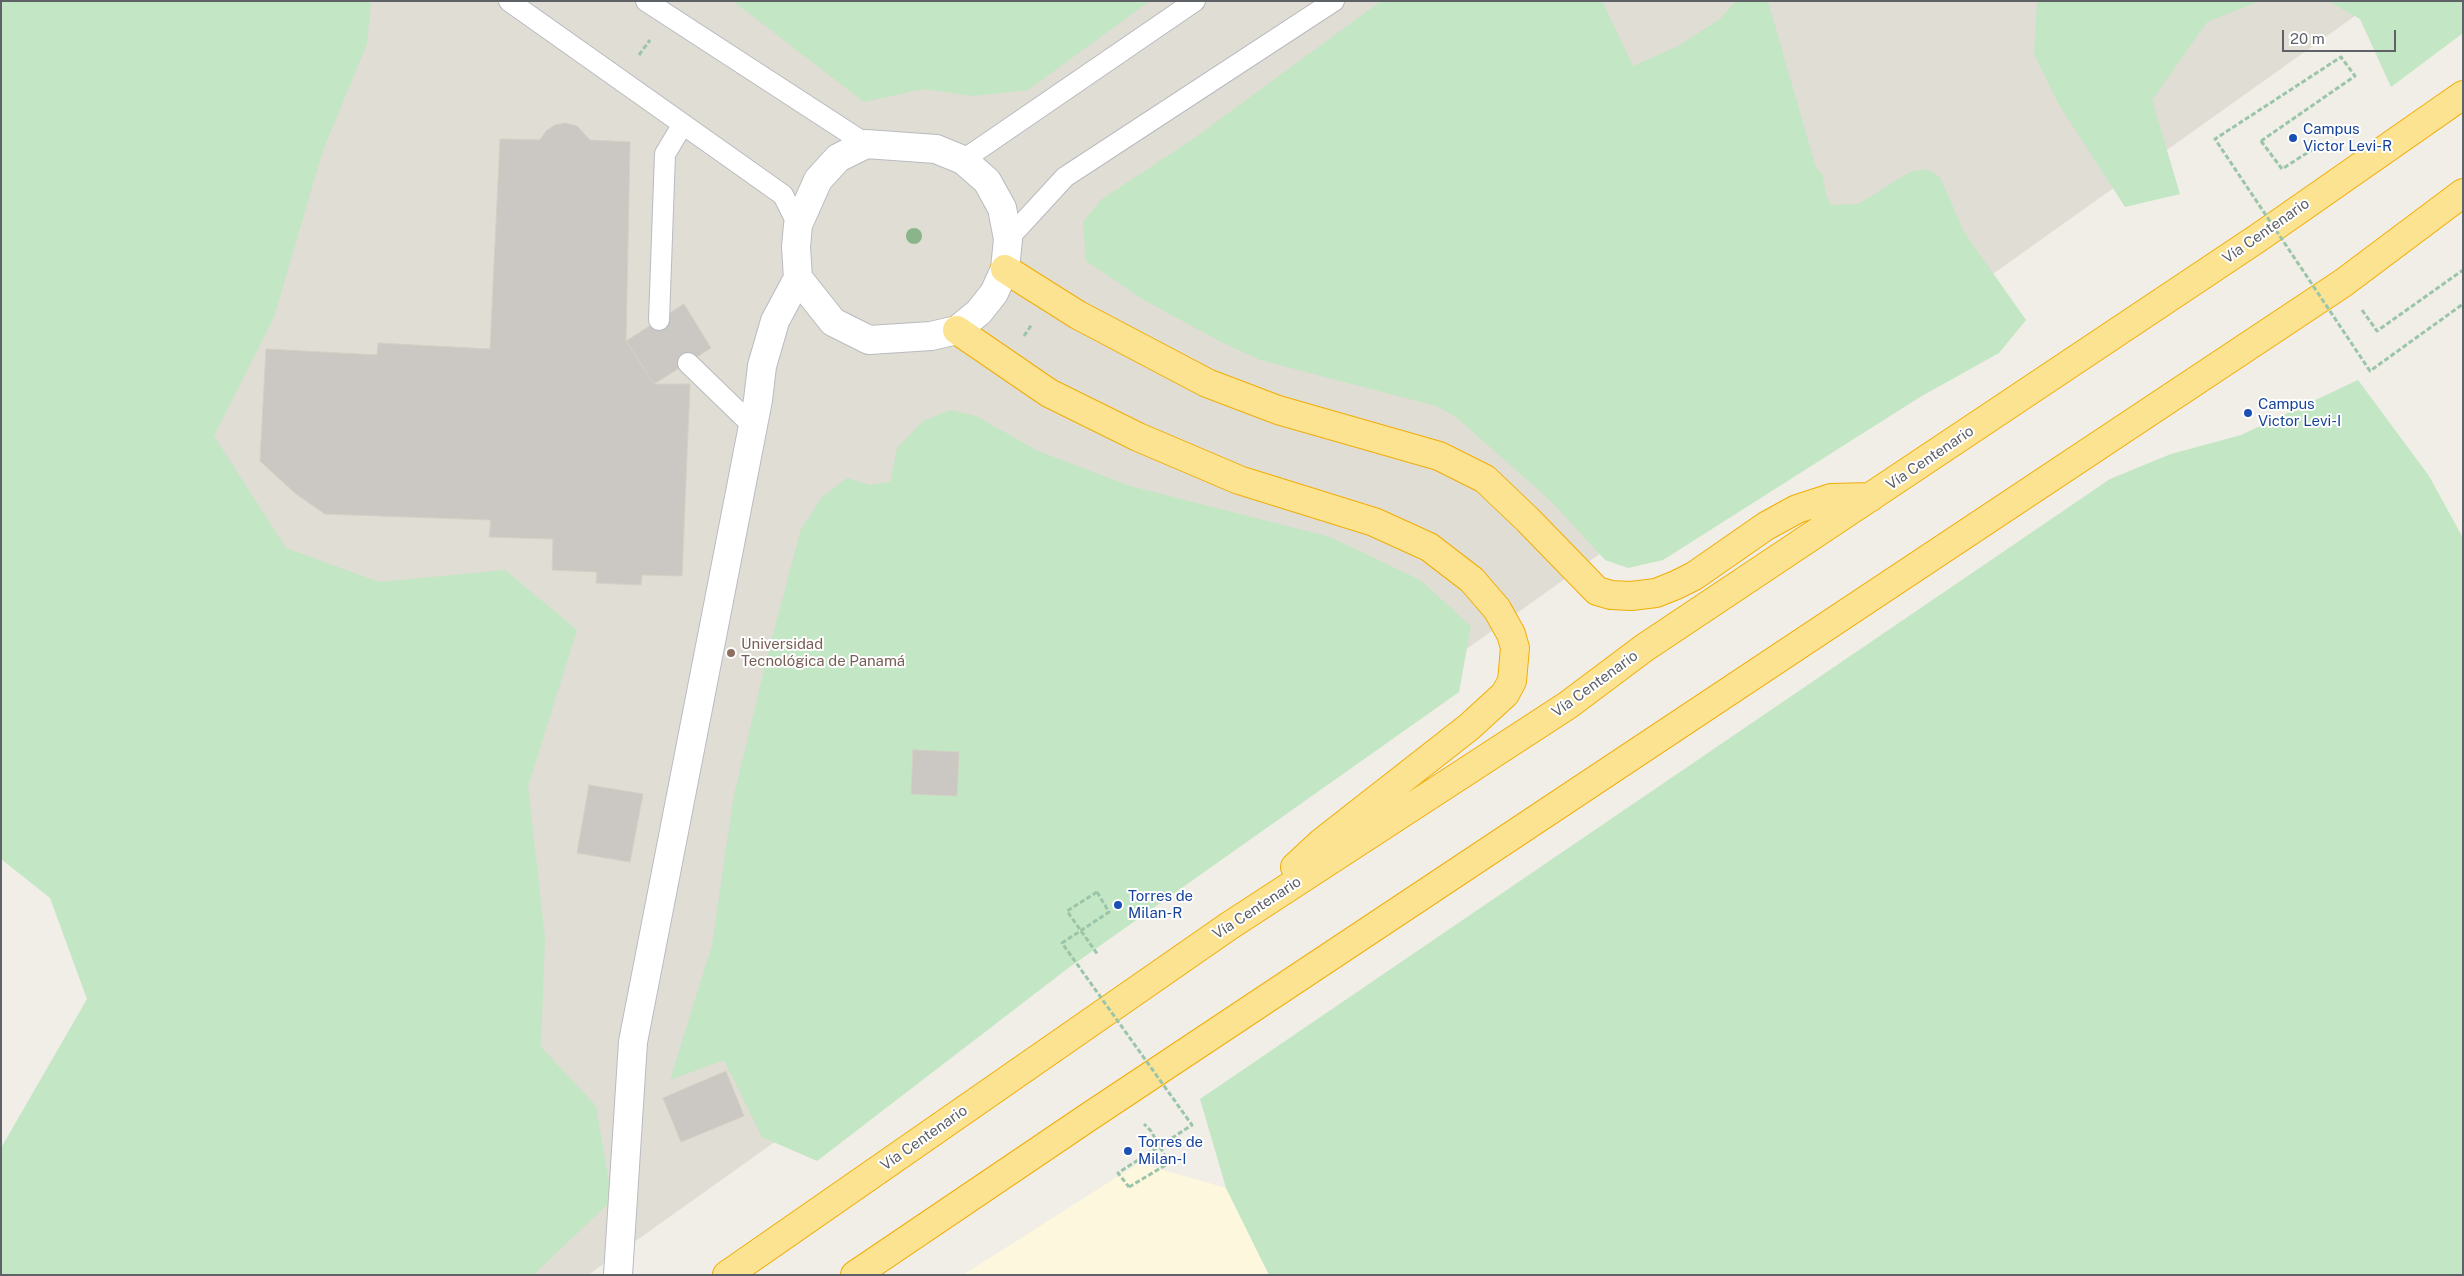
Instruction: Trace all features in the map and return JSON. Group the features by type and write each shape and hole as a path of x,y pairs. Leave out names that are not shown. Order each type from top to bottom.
{"highway":[{"name":"Vía Centenario","path":"727,1275 1228,926 1568,705 1644,648 2258,238 2463,95"},
{"path":"855,1275 1098,1110 2343,283 2463,193"},
{"path":"1004,269 1078,315 1207,383 1278,410 1439,456 1485,480 1528,520 1597,591 1604,593 1631,596 1656,593 1694,576 1766,526 1797,509 1831,498 1872,497"},
{"path":"957,330 1049,393 1138,438 1239,480 1374,522 1428,547 1472,580 1496,610 1511,634 1515,658 1512,681 1506,694 1469,727 1322,842 1228,926"}],"street":[{"path":"618,1275 634,1042 762,366 775,321 798,278 796,247 798,225 818,180 838,158 866,144 936,149 963,160 987,181 1002,208 1008,239 1004,269 994,294 979,312 957,330 931,336 869,340 833,322 798,278"}],"lane":[{"path":"509,1 783,195 798,225"},
{"path":"646,1 866,144"},
{"path":"963,160 1195,1"},
{"path":"1008,239 1065,177 1334,1"},
{"path":"659,320 665,154 683,124"},
{"path":"688,363 752,425"}],"path":[{"path":"621,80 667,16"},
{"path":"2321,144 2282,169 2261,141 2355,76 2341,57 2215,139 2370,372 2463,304"},
{"path":"2377,331 2463,270"},
{"path":"1098,955 1067,911 1097,892 1109,912 1062,942 1192,1125 1118,1173 1128,1187 1170,1163 1151,1131 1144,1124"}],"shaded area":[{"name":"Universidad Tecnológica de Panamá","path":"1,1 2376,1 588,1275 206,1275"},
{"path":"1139,1163 1226,1188 1269,1275 963,1275"}],"green space":[{"path":"1,1 371,1 367,44 323,150 274,317 214,436 286,548 379,582 505,570 577,630 528,786 545,938 541,1047 596,1106 612,1200 533,1275 1,1275 1,1148 87,999 50,898 1,859"},
{"path":"733,1 1150,1 1028,90 974,96 923,89 864,102"},
{"path":"1381,1 1602,1 1633,66 1678,46 1720,19 1736,1 1768,1 1816,168 1822,173 1826,195 1831,205 1858,204 1910,172 1927,169 1940,177 1964,232 2026,320 1999,353 1920,397 1663,560 1628,568 1605,560 1552,502 1456,417 1436,406 1260,360 1221,342 1144,300 1086,261 1083,222 1102,199 1193,139"},
{"path":"2037,1 2260,1 2207,22 2152,100 2180,194 2125,207 2058,103 2034,54"},
{"path":"2328,1 2463,1 2463,33 2391,87 2360,19"},
{"path":"2358,380 2429,476 2463,538 2463,1275 1269,1275 1226,1188 1200,1099 2110,479 2171,454 2241,435"},
{"path":"951,410 976,416 1038,451 1130,486 1330,537 1420,580 1471,626 1459,692 1067,969 817,1161 762,1137 724,1060 670,1080 712,945 733,800 767,657 801,529 822,497 847,478 870,485 890,482 897,448 923,421"}],"building":[{"path":"565,123 577,126 590,140 630,142 626,341 654,384 690,384 682,576 642,575 641,585 596,583 597,572 552,570 553,539 489,537 491,520 325,514 296,494 260,461 266,349 377,355 378,343 490,349 500,139 540,140 546,131 555,125"},
{"path":"684,304 711,348 654,384 626,341"},
{"path":"913,750 959,752 957,796 911,794"},
{"path":"589,785 643,794 630,862 577,853"},
{"path":"726,1071 744,1116 681,1142 663,1098"}],"place":[{"name":"Campus Victor Levi-R","path":"2293,138"},
{"name":"Campus Victor Levi-I","path":"2248,413"},
{"name":"Universidad Tecnológica de Panamá","path":"731,653"},
{"name":"Torres de Milan-R","path":"1118,905"},
{"name":"Torres de Milan-I","path":"1128,1151"}]}
